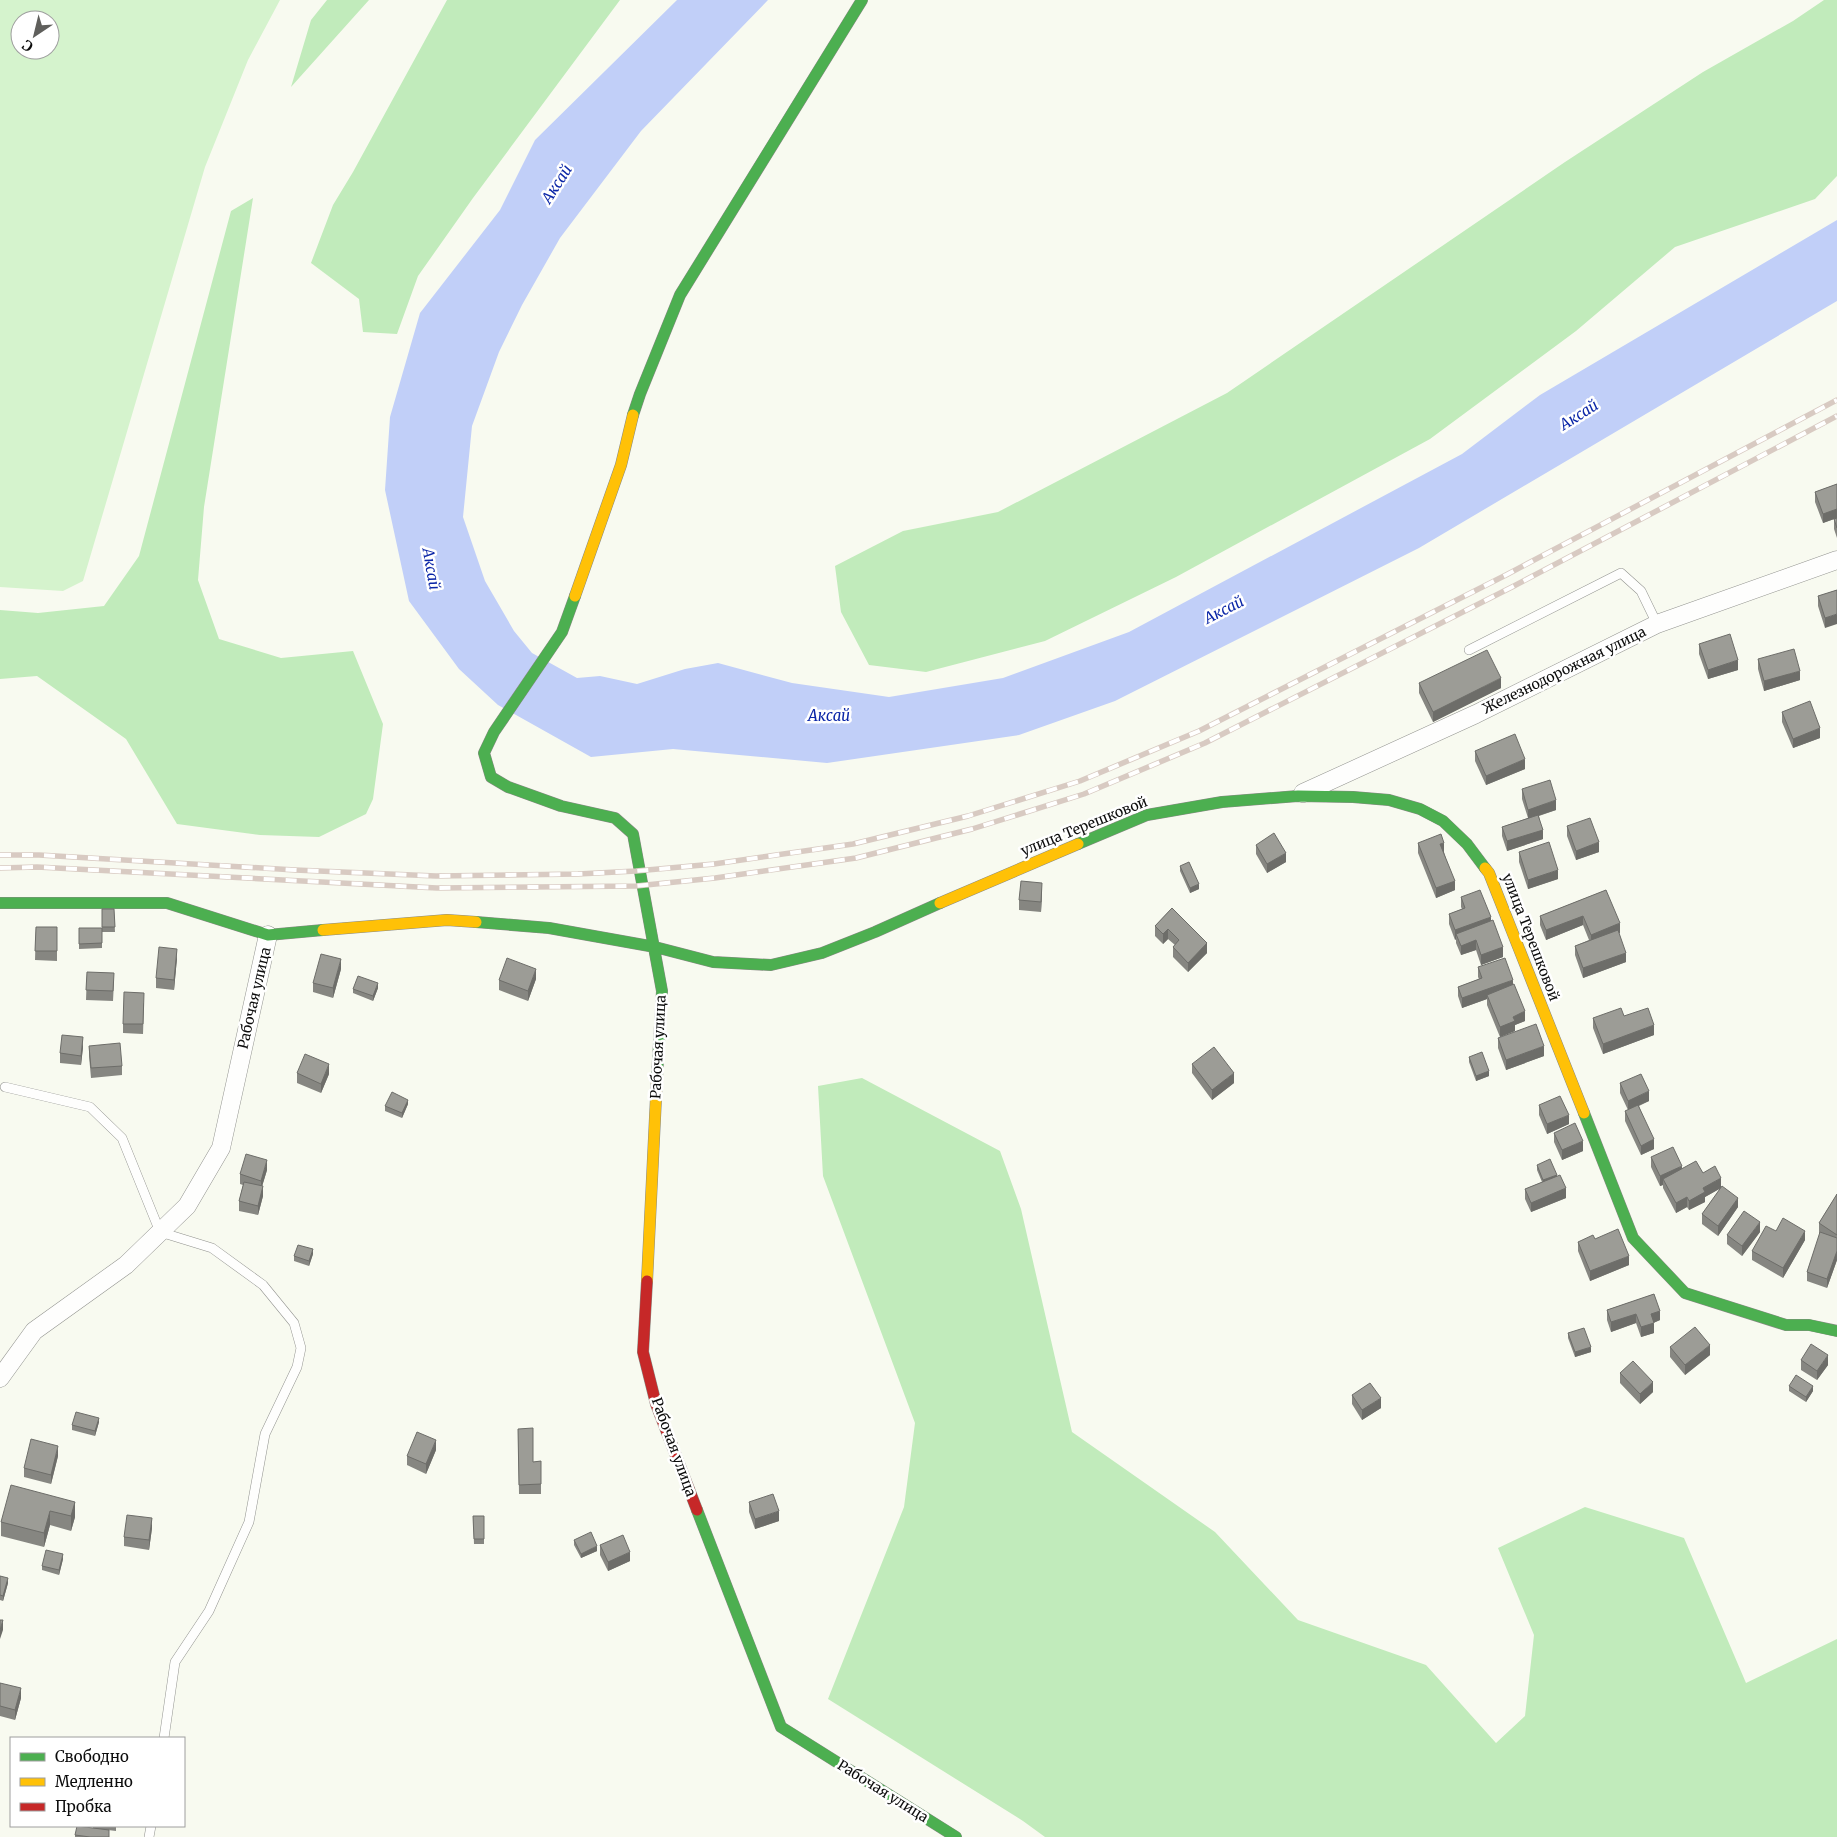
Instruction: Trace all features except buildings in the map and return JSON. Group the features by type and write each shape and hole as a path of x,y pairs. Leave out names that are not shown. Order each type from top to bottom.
{"street":[{"path":"655,947 633,834 615,818 561,806 508,787 491,777 484,753 494,732 562,632 621,465 629,429 640,394 680,295 862,0"},
{"name":"Железнодорожная улица","path":"1298,796 1476,714 1657,624 1837,560"},
{"name":"улица Терешковой","path":"655,947 713,962 771,965 822,953 875,932 985,882 1147,815 1222,802 1298,796 1389,800 1420,809 1443,821 1467,844 1489,872 1633,1238 1684,1293 1786,1325 1809,1325 1837,1331"},
{"path":"0,903 167,903 268,935"},
{"name":"Рабочая улица","path":"0,1378 34,1331 126,1265 187,1206 221,1148 268,935 447,920 549,928 655,947 662,992 643,1352 656,1404 781,1727 956,1837"}],"lane":[{"path":"1469,650 1622,573 1641,592 1657,624"},
{"path":"4,1088 90,1107 122,1138 160,1232 212,1248 263,1285 294,1323 301,1348 297,1367 265,1434 249,1522 209,1611 175,1662 164,1737"}],"green space":[{"path":"0,0 280,0 248,60 205,167 83,581 63,591 0,587"},
{"path":"327,0 369,0 291,87 311,20"},
{"path":"447,0 620,0 473,198 418,276 397,334 363,332 359,299 311,263 333,205"},
{"path":"1824,0 1837,0 1837,176 1815,199 1675,247 1576,331 1430,439 1176,577 1045,641 926,672 869,665 841,612 835,566 903,531 998,512 1227,393 1565,162 1703,72 1793,21"},
{"path":"253,198 204,507 198,580 219,639 281,658 353,651 383,724 373,799 366,814 319,837 260,835 177,824 126,739 37,676 0,679 0,610 38,613 104,606 139,556 231,211"},
{"path":"862,1078 1000,1151 1021,1209 1072,1432 1215,1532 1298,1620 1426,1665 1496,1743 1525,1716 1534,1635 1498,1548 1585,1507 1684,1538 1746,1683 1837,1639 1837,1837 1045,1837 1023,1821 828,1699 904,1507 915,1423 823,1176 818,1086"}],"water":[{"name":"Аксай","path":"677,0 768,0 641,131 560,238 522,305 499,352 472,426 463,517 485,581 514,631 532,653 577,678 600,676 637,684 685,669 718,663 792,683 889,697 1003,678 1129,632 1462,454 1540,395 1837,220 1837,301 1419,548 1115,701 1019,735 827,763 673,749 591,757 498,705 459,669 409,601 385,490 390,417 420,313 500,210 535,140"}],"railway":[{"path":"0,855 39,855 436,876 578,874 714,864 853,844 968,816 1080,781 1199,731 1506,575 1837,400"},
{"path":"0,868 37,867 437,888 636,886 715,878 856,858 972,829 1084,794 1205,743 1512,587 1837,416"}],"traffic: fast":[{"path":"633,415 680,295 862,0"},
{"path":"575,596 562,632 494,732 484,753 491,777 508,787 561,806 615,818 633,834 662,991 657,1077"},
{"path":"1078,844 1147,815 1222,802 1298,796 1353,797 1389,800 1420,809 1443,821 1467,844 1485,868"},
{"path":"0,903 167,903 268,935 323,930"},
{"path":"476,922 549,928 655,947 713,962 771,965 822,953 940,903"},
{"path":"1584,1113 1633,1238 1685,1293 1786,1325 1809,1325 1837,1331"},
{"path":"697,1510 781,1727 956,1837"}],"traffic: slow":[{"path":"575,596 621,465 633,415"},
{"path":"940,903 1078,844"},
{"path":"1485,868 1489,873 1584,1113"},
{"path":"323,930 447,920 476,922"},
{"path":"647,1281 657,1077"}],"traffic: jam":[{"path":"647,1281 643,1352 656,1404 697,1510"}]}
